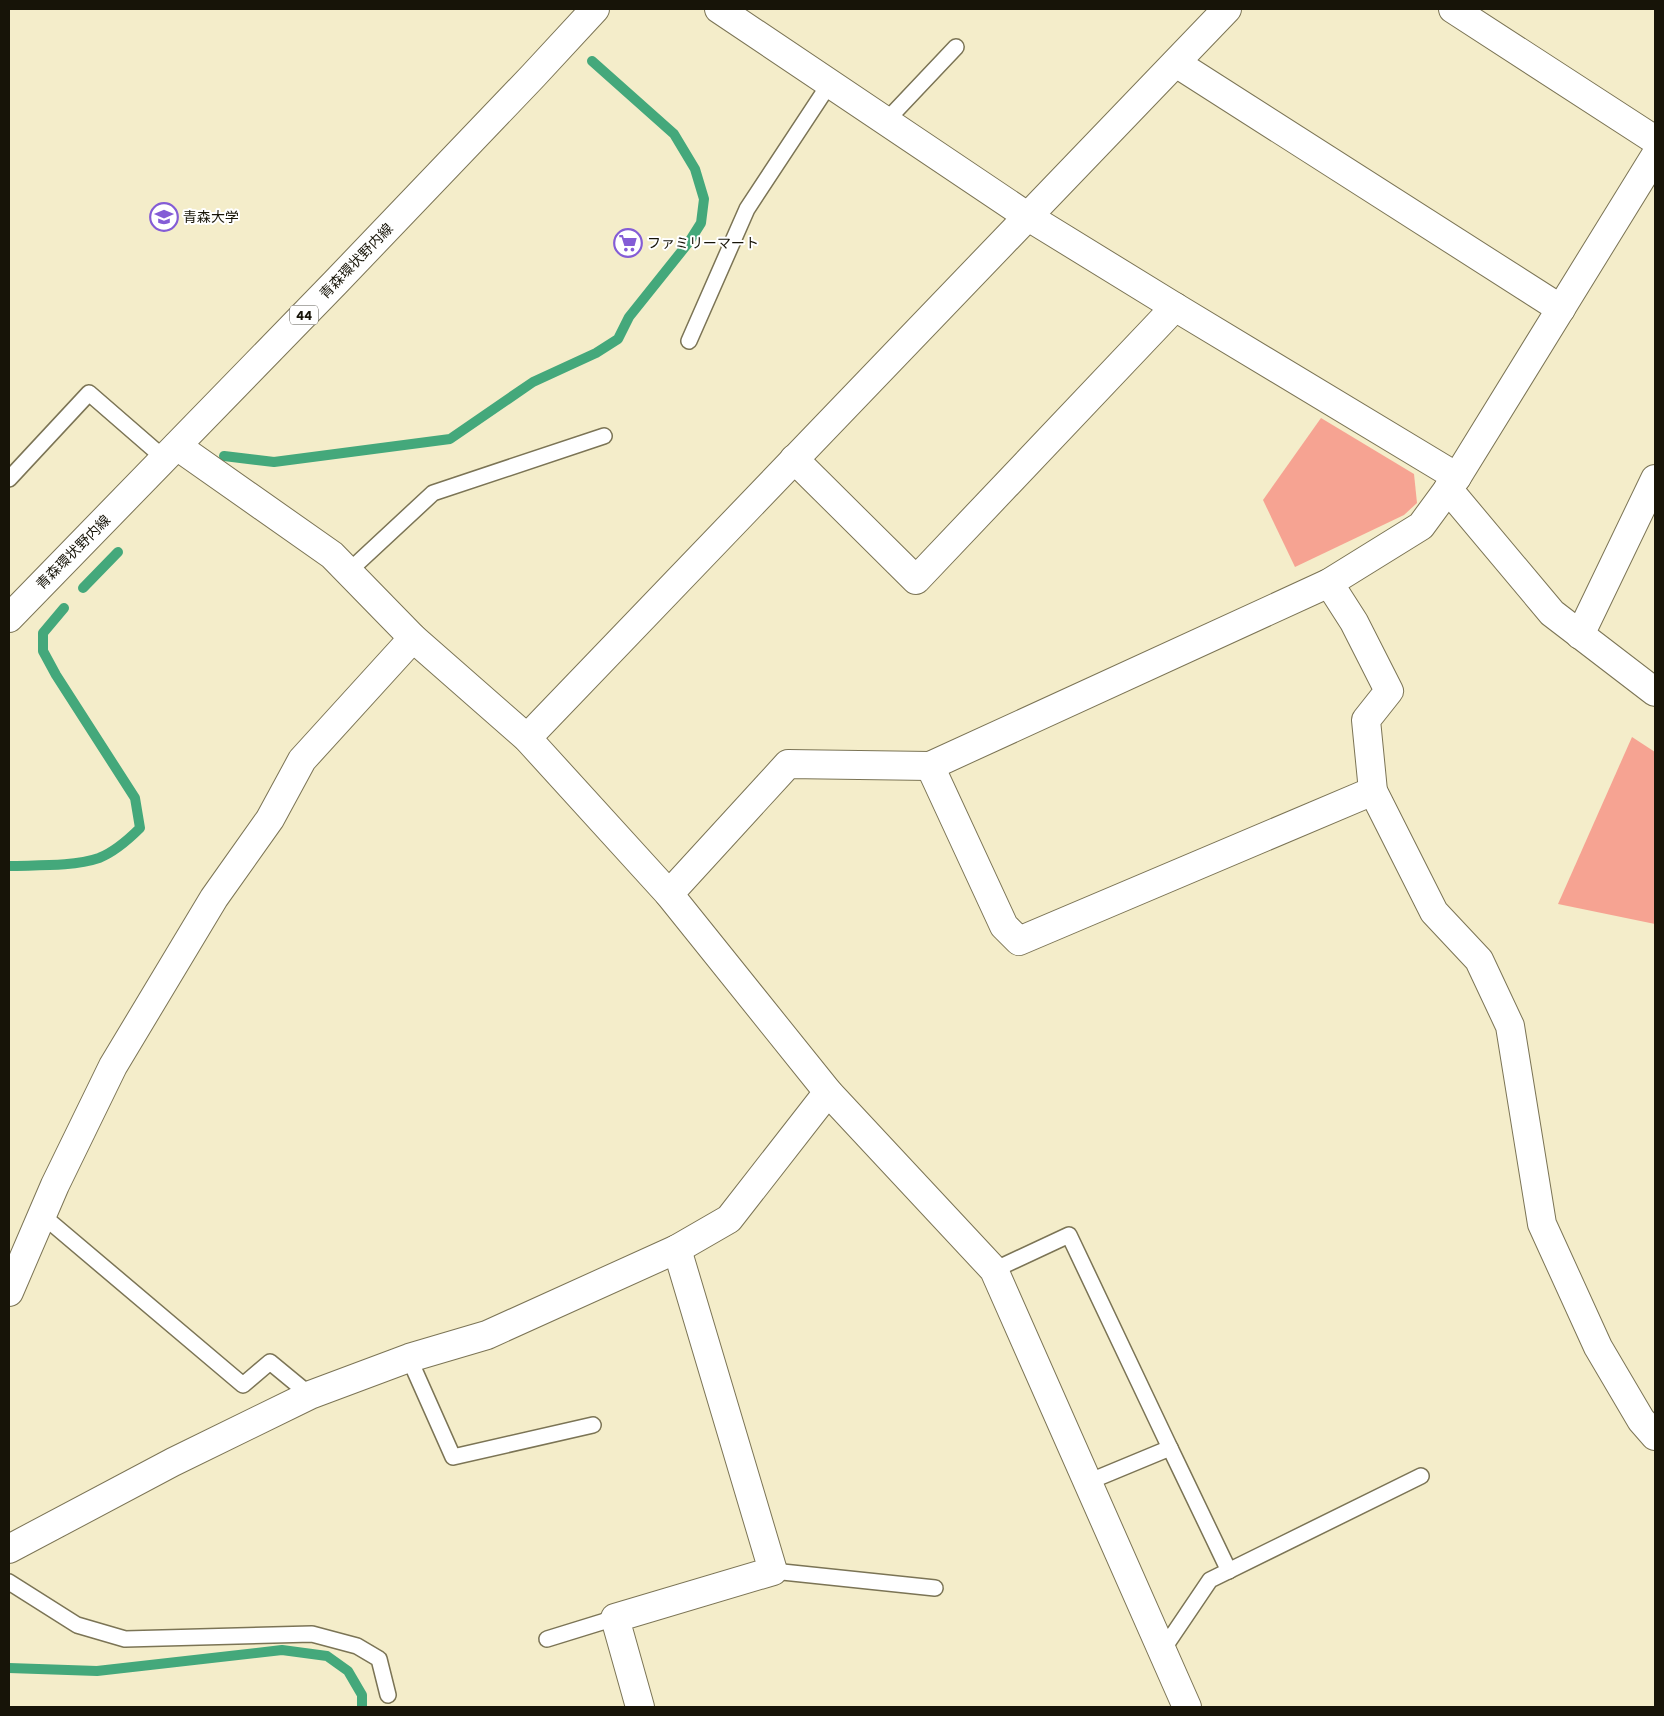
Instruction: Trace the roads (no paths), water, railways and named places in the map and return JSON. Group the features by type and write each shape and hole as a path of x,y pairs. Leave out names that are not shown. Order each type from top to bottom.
{"street":[{"name":"青森環状野内線","path":"9,618 533,76 595,9"},
{"path":"720,9 1027,216 1175,307 1452,483 1552,613 1655,692"},
{"path":"527,738 1227,9"},
{"path":"1453,9 1655,140"},
{"path":"1176,63 1561,309"},
{"path":"670,894 788,764 930,766 1329,583 1421,526 1452,483 1655,156"},
{"path":"794,459 916,580 1175,307"},
{"path":"171,452 332,556 413,638 527,738 670,894 828,1092 994,1270 1187,1707"},
{"path":"1580,635 1655,479"},
{"path":"1329,583 1354,622 1389,691 1366,720 1373,791 1434,912 1479,960 1510,1026 1542,1224 1598,1348 1641,1420 1655,1436"},
{"path":"9,1292 54,1185 113,1066 214,898 270,819 302,760 413,638"},
{"path":"930,766 1004,926 1019,941 1373,791"},
{"path":"9,1548 173,1462 310,1395 409,1358 487,1335 677,1249 729,1219 828,1092"},
{"path":"640,1707 615,1618 773,1571 677,1249"}],"lane":[{"path":"886,121 956,47"},
{"path":"689,341 747,209 830,83"},
{"path":"9,479 89,393 171,452"},
{"path":"348,572 433,493 604,436"},
{"path":"42,1215 243,1385 270,1362 310,1395"},
{"path":"994,1270 1069,1235 1229,1571"},
{"path":"409,1358 453,1457 593,1425"},
{"path":"1088,1482 1170,1448"},
{"path":"1162,1651 1210,1580 1421,1476"},
{"path":"773,1571 935,1588"},
{"path":"9,1582 77,1625 125,1639 312,1634 357,1646 379,1659 388,1695"},
{"path":"547,1639 615,1618"}],"waterway":[{"path":"224,456 274,462 450,439 533,382 596,353 618,339 629,317 689,242 701,223 704,199 695,169 674,134 592,61"},
{"path":"83,588 118,552"},
{"path":"9,866 66,864 89,861 99,858 121,845 140,828 135,798 56,675 43,651 43,633 64,608"},
{"path":"9,1668 97,1671 282,1650 327,1656 348,1671 362,1695 362,1707"}],"place":[{"name":"青森大学","path":"164,217"},
{"name":"ファミリーマート","path":"628,243"}]}
